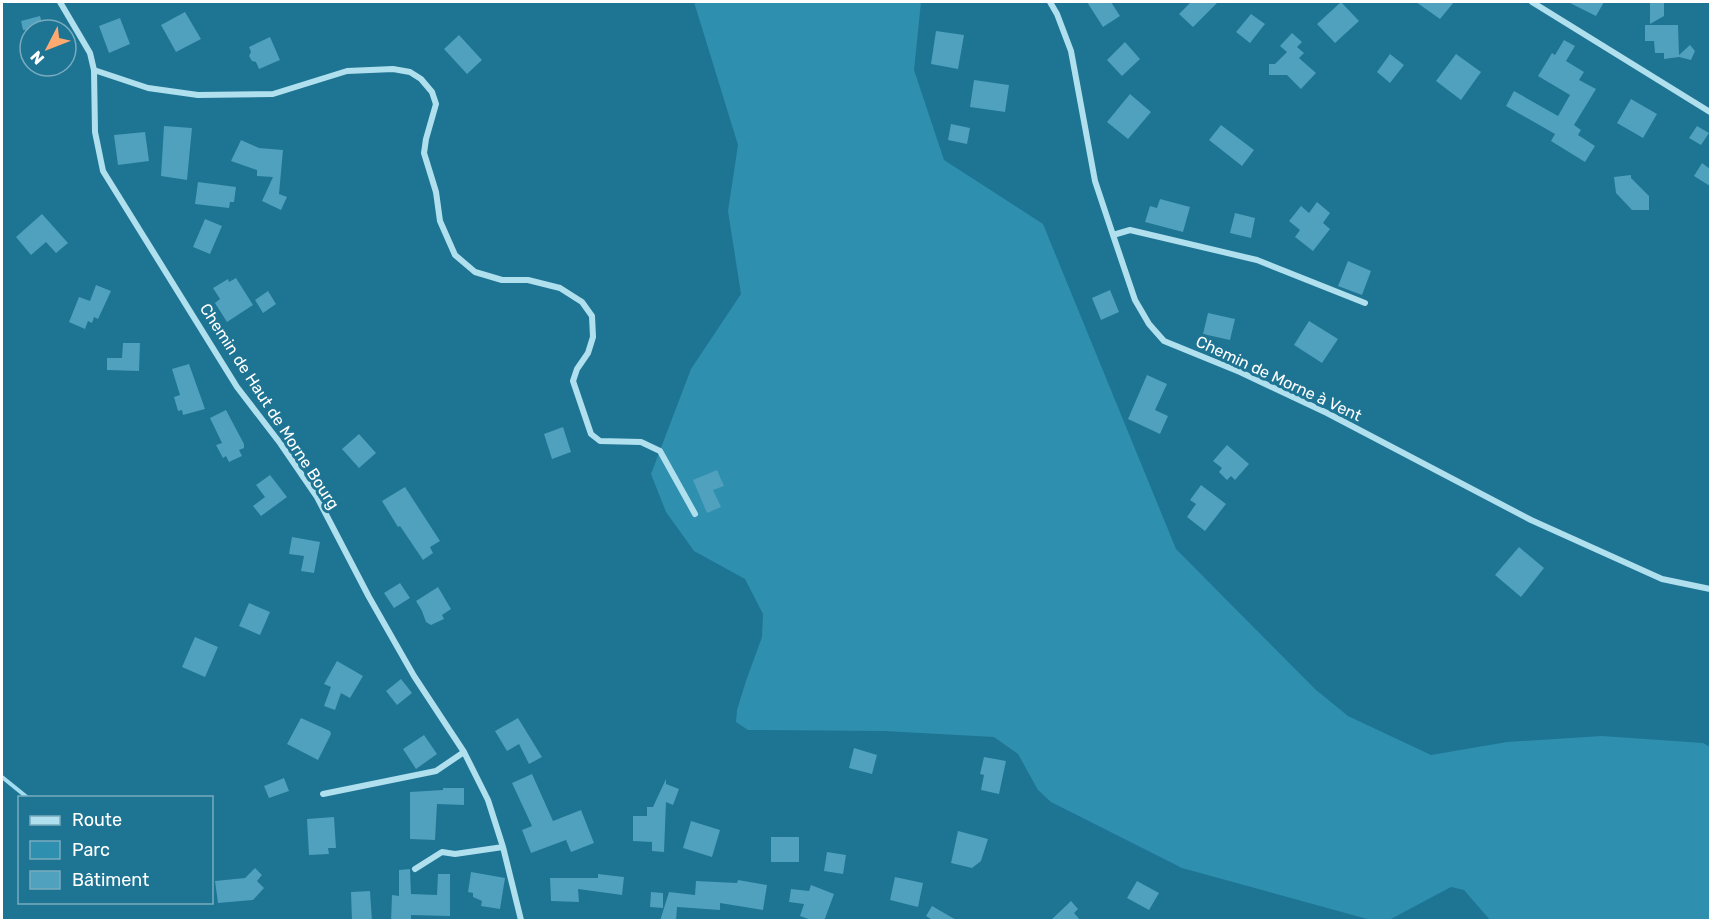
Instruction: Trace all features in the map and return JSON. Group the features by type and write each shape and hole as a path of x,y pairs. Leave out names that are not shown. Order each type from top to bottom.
{"street":[{"name":"Chemin de Haut de Morne Bourg","path":"60,2 90,53 94,70 95,132 103,171 237,387 280,443 317,497 369,597 414,676 464,752 488,801 503,847 521,921"},
{"name":"Chemin de Morne à Vent","path":"1050,2 1071,51 1095,181 1113,235 1135,300 1149,324 1164,340 1240,372 1327,413 1531,520 1662,579 1710,589"},
{"path":"1532,2 1710,112"},
{"path":"94,70 148,88 198,95 273,94 347,71 393,69 410,72 421,79 432,92 436,104 424,153 436,192 440,220 456,255 475,272 502,280 528,280 560,288 582,302 592,316 593,337 573,381 591,434 600,441 641,442 660,452 695,514"},
{"path":"1113,235 1130,230 1257,260 1365,303"},
{"path":"323,794 436,771 464,752"},
{"path":"415,869 442,852 454,854 503,847"}],"green space":[{"path":"694,2 921,2 914,70 944,160 1043,224 1176,549 1315,689 1348,716 1431,755 1507,742 1602,736 1703,743 1710,747 1710,920 1490,920 1464,890 1451,887 1389,920 1371,920 1182,868 1051,802 1038,790 1018,754 994,737 884,731 748,730 736,722 737,710 762,637 763,614 745,579 694,551 666,512 651,474 691,369 741,294 728,211 738,145"}],"building":[{"path":"1087,2 1111,2 1120,16 1103,27"},
{"path":"1191,2 1218,2 1193,27 1179,14"},
{"path":"1341,2 1359,21 1335,43 1317,24"},
{"path":"1416,2 1454,2 1440,19"},
{"path":"1568,2 1604,2 1596,16"},
{"path":"1650,2 1664,2 1664,16 1650,24"},
{"path":"185,12 201,39 176,52 161,25"},
{"path":"1251,14 1265,24 1250,43 1236,32"},
{"path":"120,18 130,44 109,53 99,26"},
{"path":"1645,25 1678,25 1679,55 1690,45 1695,51 1691,60 1679,57 1664,59 1664,53 1655,53 1654,41 1645,41"},
{"path":"936,31 964,35 958,69 931,64"},
{"path":"1292,33 1302,42 1297,47 1304,53 1299,58 1316,73 1301,89 1287,75 1269,75 1269,64 1275,64 1287,52 1280,46"},
{"path":"459,35 482,60 467,74 444,49"},
{"path":"270,37 280,60 259,69 256,62 252,61 249,56 251,52 249,47"},
{"path":"1564,40 1575,46 1566,61 1584,72 1579,80 1596,89 1574,125 1581,130 1578,135 1595,146 1585,162 1551,141 1555,134 1506,106 1514,91 1558,116 1570,95 1538,76 1552,53 1555,55"},
{"path":"1125,42 1140,59 1122,76 1107,60"},
{"path":"1390,54 1404,65 1390,83 1377,72"},
{"path":"1456,54 1481,72 1461,100 1436,81"},
{"path":"974,80 1009,85 1005,112 970,107"},
{"path":"1130,94 1151,112 1128,139 1107,122"},
{"path":"1631,99 1657,114 1643,138 1617,123"},
{"path":"951,124 970,128 967,144 948,140"},
{"path":"1221,125 1254,150 1242,166 1209,140"},
{"path":"164,126 192,128 187,180 161,176"},
{"path":"1697,126 1709,133 1701,145 1689,138"},
{"path":"145,132 149,161 118,165 114,135"},
{"path":"241,140 259,148 283,150 279,194 287,197 281,210 262,201 273,177 257,176 257,170 231,161"},
{"path":"1702,163 1710,169 1710,186 1694,176"},
{"path":"1631,175 1631,178 1649,196 1649,210 1632,210 1616,193 1614,177"},
{"path":"198,182 236,187 234,202 230,202 229,208 195,204"},
{"path":"1160,199 1190,207 1183,232 1145,222 1150,206 1157,208"},
{"path":"1317,202 1330,213 1323,223 1330,229 1313,251 1295,237 1300,230 1289,221 1301,206 1309,213"},
{"path":"1235,213 1255,218 1251,238 1230,233"},
{"path":"42,214 68,243 56,253 46,242 31,255 16,237"},
{"path":"205,219 222,226 210,254 193,247"},
{"path":"1348,261 1371,271 1362,295 1338,286"},
{"path":"236,278 253,305 227,322 215,303 220,299 213,288 228,279 229,282"},
{"path":"96,285 111,291 98,319 94,317 92,323 88,321 85,329 69,322 79,297 90,301"},
{"path":"1110,290 1119,312 1101,320 1092,298"},
{"path":"268,291 276,304 263,313 255,300"},
{"path":"1208,313 1235,319 1230,340 1203,334"},
{"path":"1309,321 1338,339 1322,363 1294,345"},
{"path":"123,343 140,343 139,371 107,370 107,358 122,358"},
{"path":"189,364 205,409 183,415 182,410 178,411 174,397 180,395 172,369"},
{"path":"1147,375 1167,384 1155,410 1168,416 1160,434 1128,419"},
{"path":"226,410 244,444 244,448 239,450 242,456 229,462 226,456 223,458 216,445 222,443 210,418"},
{"path":"563,427 571,452 552,459 544,434"},
{"path":"359,434 376,453 359,468 342,449"},
{"path":"1227,445 1249,464 1235,480 1231,476 1227,480 1219,472 1222,468 1213,461"},
{"path":"717,470 724,486 713,490 721,507 707,513 693,480"},
{"path":"270,475 287,497 261,516 253,506 265,497 256,485"},
{"path":"1201,485 1226,504 1205,531 1187,517 1196,504 1190,500"},
{"path":"405,487 440,541 430,547 433,553 423,560 382,501"},
{"path":"292,537 320,542 314,573 301,571 304,556 289,554"},
{"path":"1519,547 1544,568 1521,597 1495,575"},
{"path":"400,583 410,598 394,608 384,593"},
{"path":"438,587 451,609 442,615 444,619 431,625 426,622 416,601"},
{"path":"249,603 270,612 260,635 239,626"},
{"path":"195,637 218,647 205,677 182,667"},
{"path":"337,661 363,676 350,698 341,693 335,710 324,706 331,687 324,684"},
{"path":"401,679 412,693 397,705 386,691"},
{"path":"301,718 330,731 331,734 318,760 287,744"},
{"path":"518,718 542,757 529,764 519,744 507,751 495,731"},
{"path":"424,735 437,754 416,769 403,749"},
{"path":"854,748 877,755 872,774 849,768"},
{"path":"984,757 1006,761 999,794 981,790 984,775 980,774"},
{"path":"532,774 553,821 581,810 594,843 571,852 566,840 531,853 522,830 532,826 512,783"},
{"path":"284,778 289,791 269,798 264,786"},
{"path":"666,779 666,784 679,789 673,805 666,802 664,852 652,851 652,842 633,841 633,816 647,816 647,807 653,807"},
{"path":"443,788 464,788 464,805 437,804 435,840 410,839 410,792 443,790"},
{"path":"334,817 336,848 328,848 329,854 309,855 307,819"},
{"path":"691,821 720,830 712,857 683,848"},
{"path":"958,831 988,839 981,861 972,868 951,863"},
{"path":"771,837 799,837 799,862 771,862"},
{"path":"827,852 846,855 843,874 824,871"},
{"path":"255,868 262,875 257,881 264,888 253,900 218,903 215,881 245,878"},
{"path":"410,869 411,894 437,895 438,874 450,874 450,916 411,915 411,921 391,921 392,895 399,896 399,870"},
{"path":"471,872 505,878 500,909 481,906 482,901 473,897 473,893 468,892"},
{"path":"598,874 624,877 622,895 578,889 579,902 551,901 550,878 598,878"},
{"path":"895,877 923,883 918,907 890,900"},
{"path":"738,880 767,885 763,910 720,903 720,910 677,907 676,921 660,921 669,892 695,895 696,881 737,883"},
{"path":"1137,881 1159,893 1149,910 1127,898"},
{"path":"811,885 834,894 824,921 814,921 800,916 804,904 789,902 791,889 809,891"},
{"path":"370,891 372,921 352,921 351,892"},
{"path":"651,892 663,893 663,908 650,907"},
{"path":"1071,901 1078,909 1074,913 1081,921 1050,921"},
{"path":"932,906 958,921 934,921 926,916"}],"waterway":[{"path":"2,777 26,796"}]}
